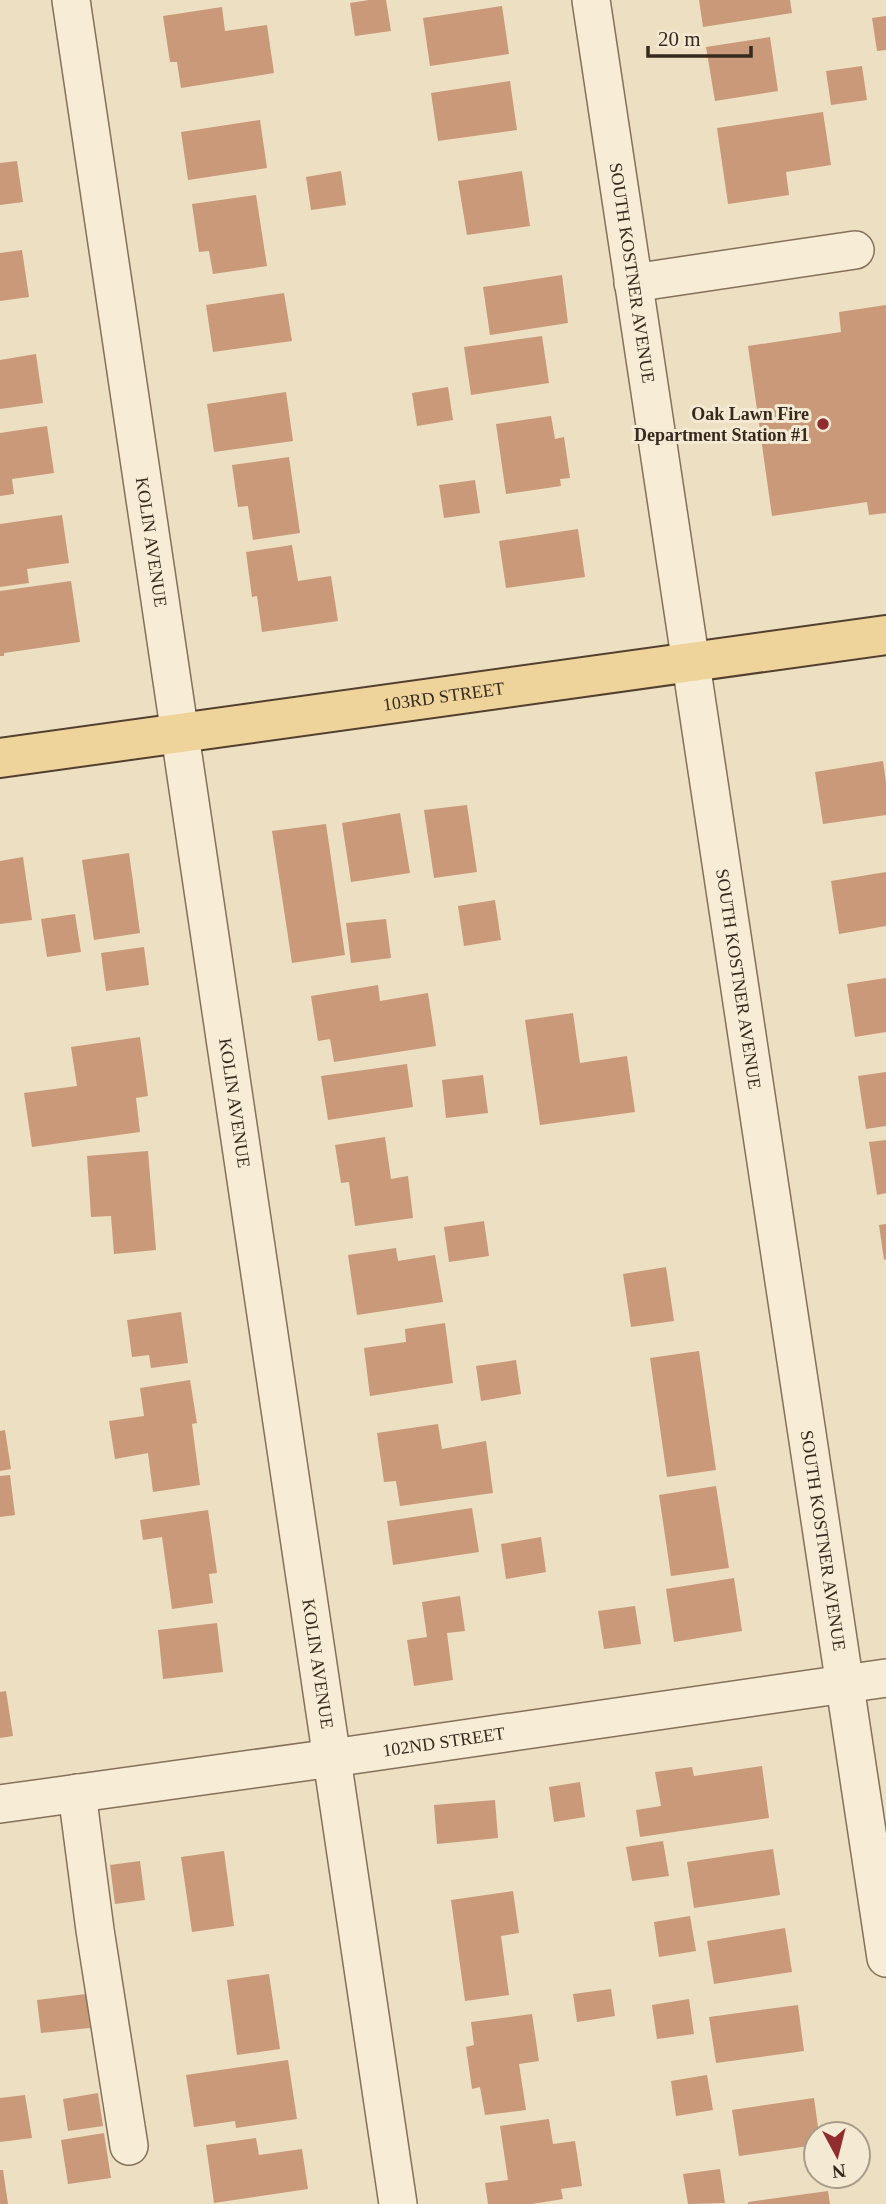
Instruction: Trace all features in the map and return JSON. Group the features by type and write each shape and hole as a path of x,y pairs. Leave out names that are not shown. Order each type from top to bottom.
{"main road":[{"name":"103RD STREET","path":"0,758 886,635"}],"street":[{"name":"KOLIN AVENUE","path":"71,0 398,2204"},
{"name":"SOUTH KOSTNER AVENUE","path":"591,0 886,1958"},
{"path":"633,283 855,250"},
{"name":"102ND STREET","path":"0,1804 886,1678"},
{"path":"77,1793 95,1930 129,2146"}],"building":[{"path":"386,0 391,31 355,36 350,3"},
{"path":"699,0 790,0 792,13 703,27"},
{"path":"502,6 509,54 430,66 423,18"},
{"path":"222,7 225,31 267,25 274,73 181,88 177,62 170,62 163,16"},
{"path":"886,16 886,50 877,51 872,18"},
{"path":"770,37 778,91 715,101 706,47"},
{"path":"862,66 867,100 831,105 826,71"},
{"path":"510,81 517,130 438,141 431,93"},
{"path":"823,112 831,165 786,172 789,195 728,204 717,128"},
{"path":"260,120 267,168 188,180 181,132"},
{"path":"17,161 23,202 0,205 0,163"},
{"path":"341,171 346,205 311,210 306,177"},
{"path":"522,171 530,226 467,235 458,181"},
{"path":"256,195 267,266 213,274 209,251 199,252 192,204"},
{"path":"22,250 29,297 0,301 0,253"},
{"path":"562,275 568,323 490,335 483,287"},
{"path":"284,293 292,341 213,352 206,305"},
{"name":"Oak Lawn Fire Department Station #1","path":"886,305 886,513 869,515 867,502 772,516 748,346 841,332 839,312"},
{"path":"542,336 549,383 471,395 464,347"},
{"path":"36,354 43,403 0,409 0,360"},
{"path":"448,387 453,420 417,426 412,393"},
{"path":"286,392 293,441 214,452 207,404"},
{"path":"551,416 555,439 564,437 570,478 560,479 561,486 506,494 496,424"},
{"path":"47,426 54,473 12,479 14,494 0,496 0,433"},
{"path":"289,457 300,533 253,540 248,506 238,507 232,465"},
{"path":"475,480 480,513 444,518 439,485"},
{"path":"62,515 69,563 27,569 29,583 0,587 0,524"},
{"path":"578,529 585,577 506,588 499,541"},
{"path":"292,545 298,581 331,576 338,621 262,632 257,596 252,597 246,552"},
{"path":"71,581 80,642 4,653 4,656 0,656 0,591"},
{"path":"883,761 886,815 823,824 815,772"},
{"path":"467,805 477,872 434,878 424,810"},
{"path":"400,813 410,873 351,882 342,823"},
{"path":"326,824 345,955 292,963 272,831"},
{"path":"129,853 140,933 94,940 82,860"},
{"path":"23,857 32,920 0,924 0,861"},
{"path":"886,872 886,926 839,934 831,881"},
{"path":"495,900 501,940 464,946 458,906"},
{"path":"75,914 81,952 47,957 41,919"},
{"path":"386,919 391,958 351,963 346,923"},
{"path":"144,947 149,985 106,991 101,953"},
{"path":"886,978 886,1032 855,1037 847,984"},
{"path":"378,985 380,1001 428,993 436,1046 334,1062 330,1039 318,1041 311,996"},
{"path":"573,1013 580,1063 627,1056 635,1112 540,1125 525,1020"},
{"path":"140,1037 148,1096 136,1098 140,1132 32,1147 24,1093 77,1086 71,1047"},
{"path":"407,1064 413,1107 328,1120 321,1076"},
{"path":"886,1072 886,1126 866,1129 858,1076"},
{"path":"483,1075 488,1113 446,1118 442,1080"},
{"path":"385,1137 391,1179 408,1176 413,1218 355,1226 349,1182 341,1183 335,1145"},
{"path":"886,1140 886,1193 877,1195 869,1142"},
{"path":"148,1151 156,1250 114,1254 111,1216 91,1217 87,1156"},
{"path":"484,1221 489,1256 449,1262 444,1227"},
{"path":"886,1224 886,1259 884,1260 879,1225"},
{"path":"396,1248 398,1261 435,1255 443,1302 357,1315 348,1255"},
{"path":"666,1267 674,1321 631,1327 623,1274"},
{"path":"181,1312 188,1363 151,1368 149,1355 132,1357 127,1320"},
{"path":"445,1323 453,1383 370,1396 364,1348 406,1342 405,1329"},
{"path":"699,1351 716,1470 667,1477 650,1358"},
{"path":"516,1360 521,1394 481,1401 476,1366"},
{"path":"190,1380 197,1423 192,1424 200,1485 153,1492 148,1453 115,1459 109,1421 144,1416 140,1388"},
{"path":"438,1424 442,1449 486,1441 493,1493 400,1506 396,1481 384,1482 377,1433"},
{"path":"5,1430 11,1469 0,1471 0,1431"},
{"path":"10,1475 15,1515 0,1517 0,1476"},
{"path":"716,1486 729,1568 671,1576 659,1495"},
{"path":"472,1508 479,1552 393,1565 387,1521"},
{"path":"208,1510 217,1573 209,1574 213,1603 172,1609 162,1537 143,1540 140,1520"},
{"path":"541,1537 546,1572 506,1579 501,1544"},
{"path":"734,1578 742,1631 674,1642 666,1589"},
{"path":"460,1596 465,1631 447,1633 453,1680 414,1686 407,1640 427,1637 422,1602"},
{"path":"635,1606 641,1644 604,1649 598,1611"},
{"path":"217,1623 223,1672 163,1679 158,1630"},
{"path":"6,1691 13,1736 0,1738 0,1692"},
{"path":"762,1766 769,1818 640,1837 636,1810 661,1806 655,1772 692,1767 694,1776"},
{"path":"580,1782 585,1817 554,1822 549,1787"},
{"path":"495,1800 498,1838 437,1844 434,1805"},
{"path":"663,1841 669,1876 632,1881 626,1847"},
{"path":"773,1849 780,1895 694,1908 687,1862"},
{"path":"224,1851 234,1926 192,1932 181,1857"},
{"path":"140,1861 145,1900 115,1904 110,1865"},
{"path":"513,1891 519,1933 501,1936 509,1995 465,2001 451,1900"},
{"path":"690,1916 696,1951 659,1957 654,1922"},
{"path":"785,1928 792,1972 714,1984 707,1941"},
{"path":"269,1974 280,2049 237,2055 227,1980"},
{"path":"611,1989 615,2016 577,2022 573,1994"},
{"path":"86,1994 90,2028 41,2033 37,2000"},
{"path":"689,1999 694,2034 657,2039 652,2005"},
{"path":"798,2005 804,2051 716,2063 709,2017"},
{"path":"532,2014 539,2061 519,2064 526,2110 485,2115 480,2087 472,2089 466,2047 474,2045 471,2022"},
{"path":"288,2060 297,2119 236,2128 235,2121 194,2127 186,2075"},
{"path":"707,2075 713,2110 676,2116 671,2081"},
{"path":"98,2093 103,2126 68,2131 63,2099"},
{"path":"25,2095 32,2138 0,2142 0,2098"},
{"path":"814,2098 817,2120 802,2120 802,2147 739,2156 732,2110"},
{"path":"549,2119 553,2144 575,2141 582,2186 561,2189 563,2199 532,2204 488,2204 485,2183 508,2180 500,2126"},
{"path":"104,2133 111,2178 68,2184 61,2140"},
{"path":"256,2138 259,2155 302,2149 308,2189 214,2203 206,2145"},
{"path":"720,2169 725,2203 688,2204 683,2174"},
{"path":"0,2170 3,2170 8,2204 0,2204"},
{"path":"828,2191 830,2204 748,2204 748,2202"}],"place":[{"name":"Oak Lawn Fire Department Station #1","path":"823,424"}]}
